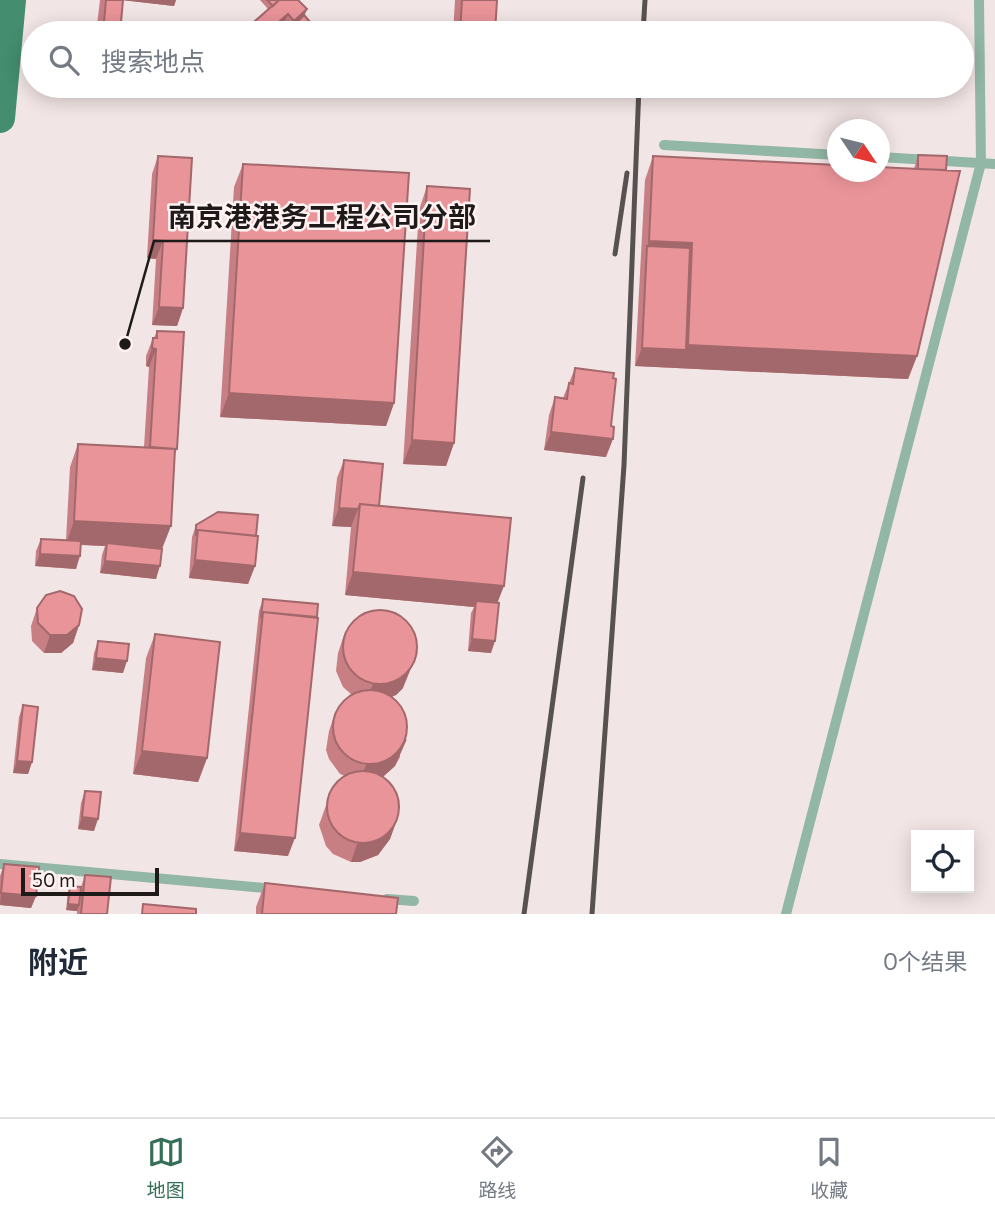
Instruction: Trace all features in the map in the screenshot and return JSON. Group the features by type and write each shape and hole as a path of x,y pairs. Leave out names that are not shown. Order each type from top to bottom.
{"main road":[{"path":"0,118 11,0"}],"lane":[{"path":"786,914 981,163 979,0"},
{"path":"664,145 827,154"},
{"path":"890,158 995,164"},
{"path":"0,864 290,890"},
{"path":"373,897 414,901"}],"building":[{"path":"106,0 123,0 121,21 104,21"},
{"path":"267,0 279,0 273,6"},
{"path":"279,0 298,0 307,9 294,21 288,14 280,21 255,21"},
{"path":"462,0 497,0 496,21 461,21"},
{"path":"304,15 309,21 298,21"},
{"path":"918,155 947,156 946,170 918,169"},
{"path":"158,156 192,158 183,308 159,307 163,241 153,240"},
{"path":"653,156 827,165 827,182 890,182 890,168 960,171 917,356 688,345 692,243 649,241"},
{"path":"243,164 409,173 394,403 229,393"},
{"path":"427,186 470,189 454,443 412,440"},
{"path":"647,246 690,248 686,350 642,348"},
{"path":"157,331 184,332 177,449 150,447 156,349 152,348"},
{"path":"575,368 614,373 613,378 616,379 611,426 614,427 613,439 551,432 555,397 567,399"},
{"path":"78,444 175,449 171,526 74,521"},
{"path":"344,460 383,464 379,506 360,504 358,509 339,508"},
{"path":"360,504 511,518 504,586 353,572"},
{"path":"218,512 258,515 256,536 198,530 196,536 196,525"},
{"path":"198,530 258,536 255,566 195,560"},
{"path":"41,539 81,541 80,556 40,554"},
{"path":"107,543 162,549 160,566 105,561"},
{"path":"60,591 74,596 82,609 79,625 67,635 50,635 38,623 37,608 46,595"},
{"path":"263,599 318,604 317,617 263,612 261,618"},
{"path":"476,601 499,603 495,641 472,639"},
{"path":"380,610 401,616 411,626 417,647 411,668 401,678 380,684 359,678 349,668 343,647 349,626 359,616"},
{"path":"263,612 318,618 295,838 240,833"},
{"path":"155,634 220,642 207,758 142,751"},
{"path":"98,641 129,644 127,661 96,658"},
{"path":"363,690 377,690 391,696 401,706 407,727 401,748 391,758 377,764 363,764 349,758 339,748 333,734 333,720 339,706 349,696"},
{"path":"23,705 38,707 32,762 17,761"},
{"path":"363,771 383,777 393,787 399,807 393,827 383,837 363,843 343,837 333,827 327,807 333,787 343,777"},
{"path":"85,791 101,792 98,819 82,817"},
{"path":"4,864 39,867 36,896 1,893"},
{"path":"85,875 111,877 107,914 81,914"},
{"path":"265,883 398,898 396,914 262,914"},
{"path":"70,886 81,887 79,905 68,904"},
{"path":"143,904 196,909 196,914 142,914"}],"railway":[{"path":"644,21 645,0"},
{"path":"592,914 624,465 639,98"},
{"path":"615,254 627,173"},
{"path":"524,914 583,478"}],"place":[{"name":"南京港港务工程公司分部","path":"125,344"}]}
